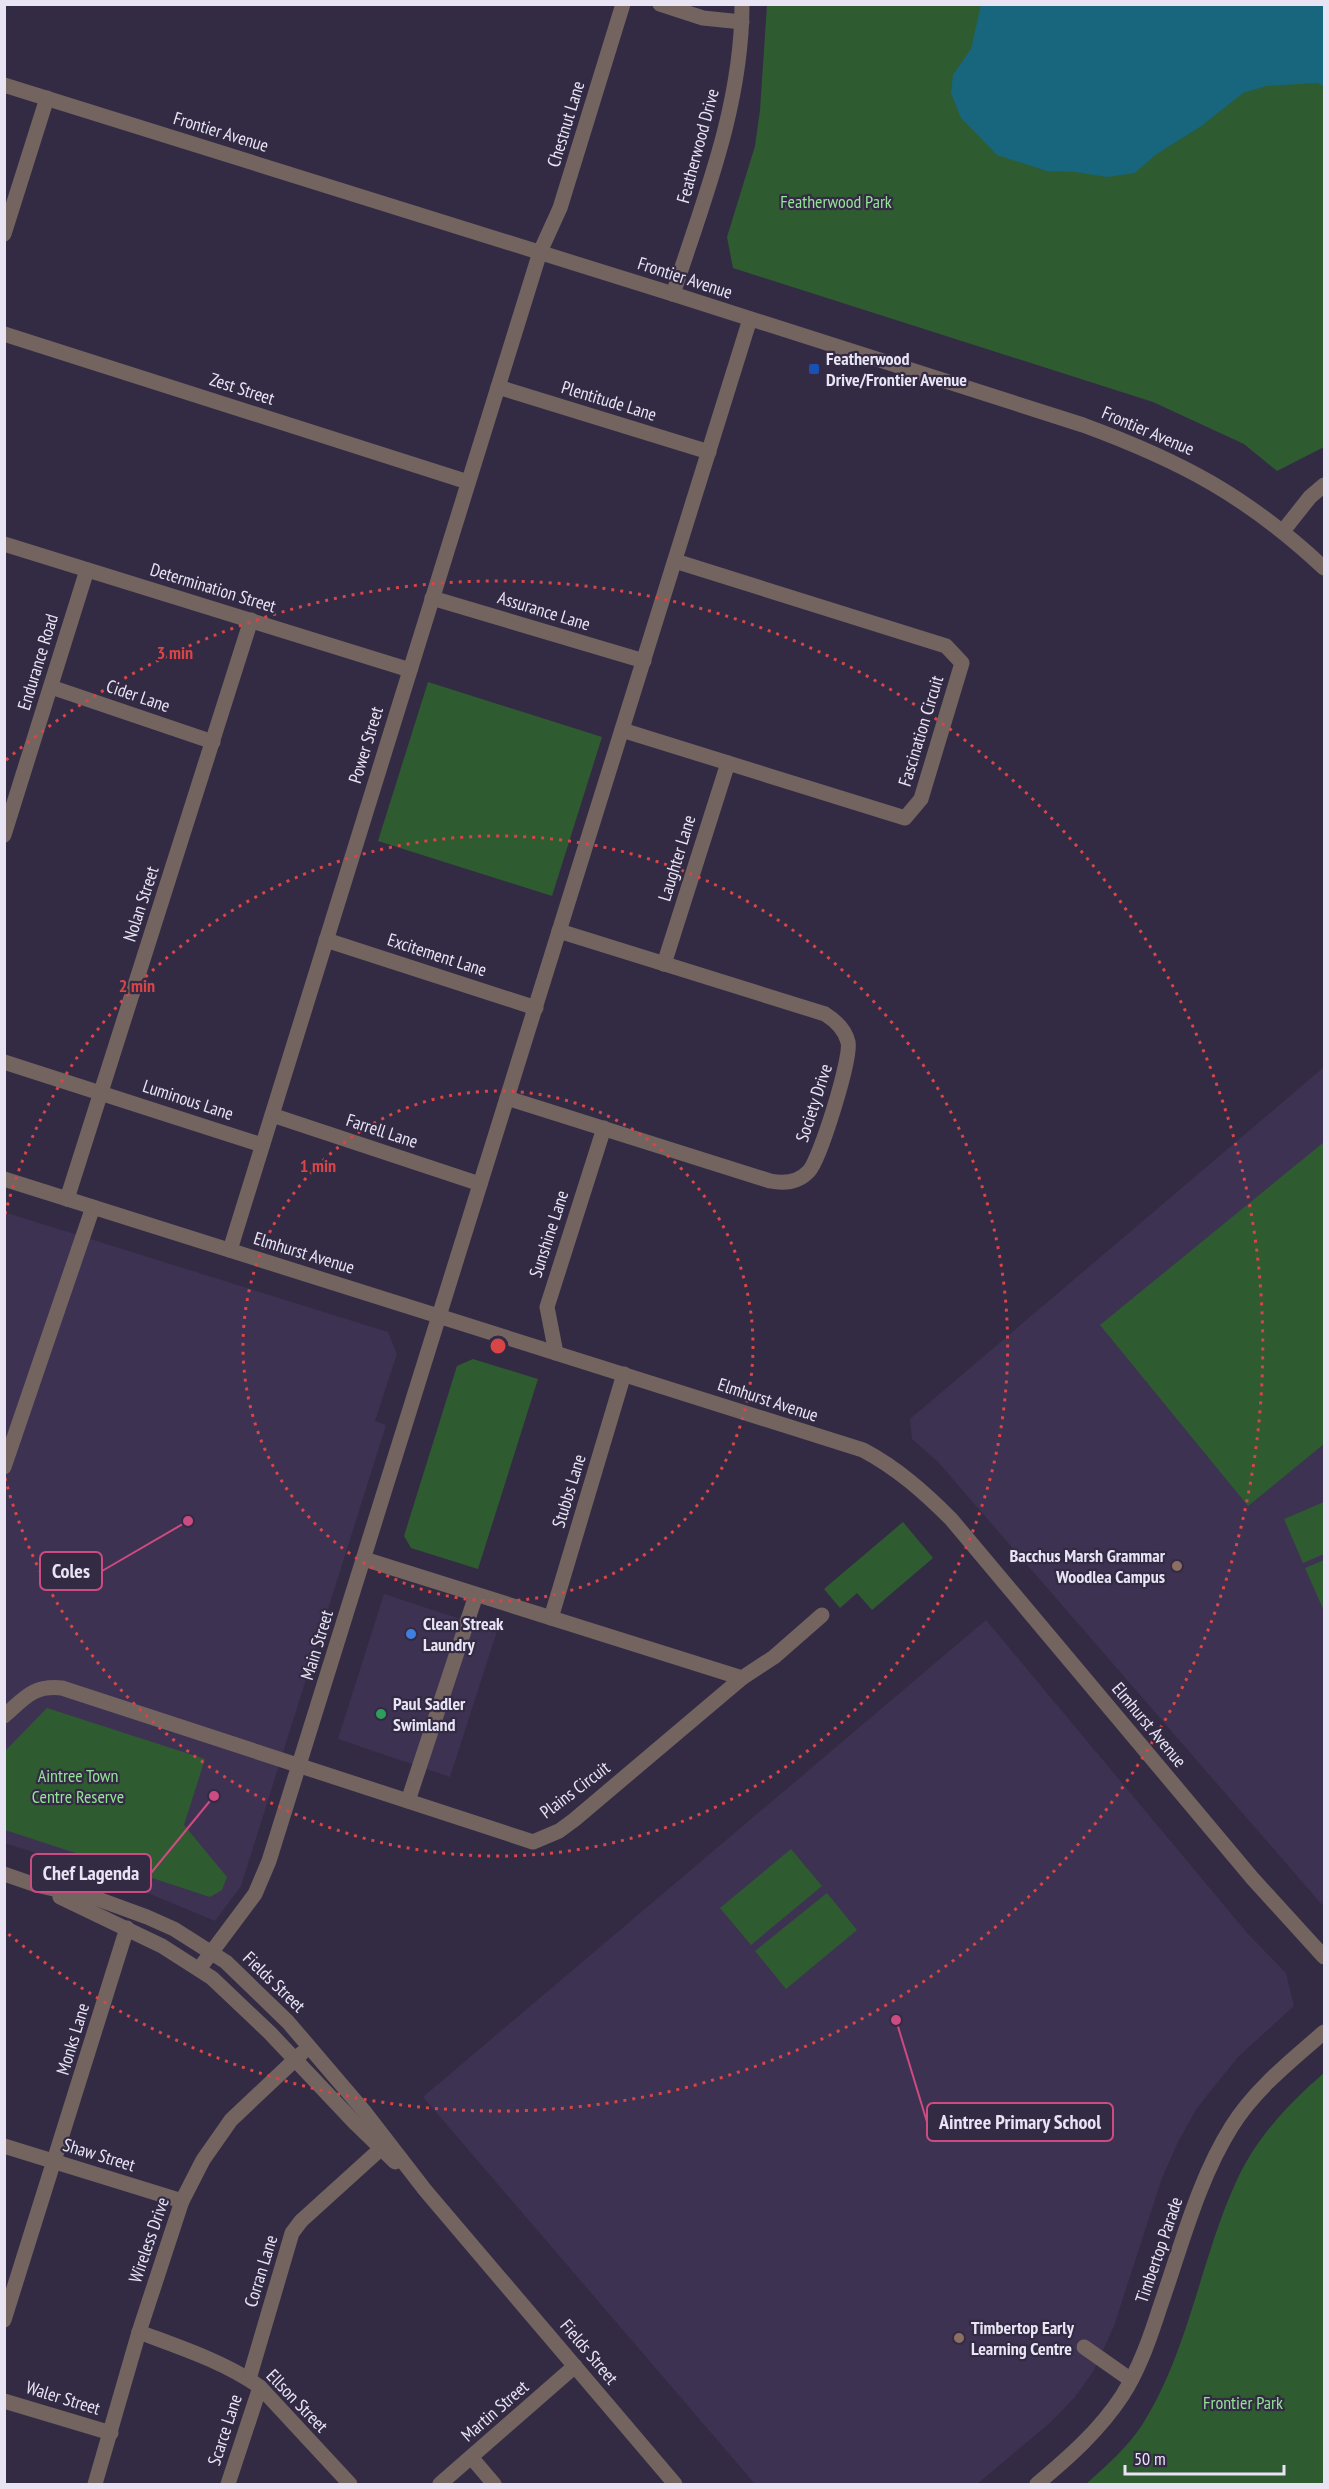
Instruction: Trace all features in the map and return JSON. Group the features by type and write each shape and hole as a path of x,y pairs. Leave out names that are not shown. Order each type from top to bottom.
{"street":[{"name":"Chestnut Lane","path":"540,252 560,208 623,4"},
{"path":"660,4 703,18 742,22"},
{"name":"Featherwood Drive","path":"673,294 727,128 736,81 742,4"},
{"name":"Frontier Avenue","path":"4,85 750,318 1138,445 1185,466 1228,491 1283,531 1324,568"},
{"path":"4,234 47,98"},
{"name":"Power Street","path":"230,1250 540,252"},
{"name":"Main Street","path":"199,1970 255,1894 269,1861 750,318"},
{"name":"Zest Street","path":"4,334 468,482"},
{"name":"Plentitude Lane","path":"498,387 709,452"},
{"path":"1283,531 1324,484"},
{"name":"Determination Street","path":"4,544 410,670"},
{"name":"Fascination Circuit","path":"622,730 905,818 921,799 962,663 946,646 675,561"},
{"name":"Endurance Road","path":"4,835 87,570"},
{"name":"Assurance Lane","path":"432,598 644,661"},
{"name":"Nolan Street","path":"67,1199 251,620"},
{"name":"Cider Lane","path":"51,687 213,742"},
{"name":"Laughter Lane","path":"664,964 728,763"},
{"name":"Society Drive","path":"507,1098 778,1182 801,1178 814,1165 818,1156 848,1060 848,1042 840,1025 825,1014 559,932"},
{"name":"Excitement Lane","path":"326,940 536,1008"},
{"name":"Luminous Lane","path":"4,1062 262,1145"},
{"name":"Farrell Lane","path":"272,1115 480,1184"},
{"name":"Sunshine Lane","path":"556,1353 547,1307 603,1128"},
{"name":"Elmhurst Avenue","path":"4,1179 863,1450 883,1461 910,1481 951,1519 1253,1879 1324,1957"},
{"path":"4,1467 93,1207"},
{"name":"Stubbs Lane","path":"551,1618 624,1374"},
{"path":"364,1559 742,1678"},
{"path":"408,1801 476,1595"},
{"name":"Plains Circuit","path":"4,1716 29,1695 46,1687 62,1688 533,1842 559,1831 574,1820 742,1678 774,1657 822,1615"},
{"name":"Fields Street","path":"4,1874 36,1885 98,1899 147,1917 174,1929 213,1952 255,1989 309,2047 384,2145"},
{"name":"Fields Street","path":"36,1885 162,1946 199,1970 240,2002 295,2060 384,2145 425,2190 675,2484"},
{"name":"Monks Lane","path":"4,2320 127,1928"},
{"name":"Timbertop Parade","path":"1037,2484 1086,2441 1104,2421 1131,2380 1153,2328 1200,2191 1233,2125 1263,2088 1324,2032"},
{"name":"Wireless Drive","path":"95,2484 139,2332 182,2201 203,2160 231,2120 309,2047"},
{"name":"Corran Lane","path":"254,2383 292,2233 300,2221 384,2145"},
{"name":"Shaw Street","path":"4,2146 182,2201"},
{"name":"Ellson Street","path":"139,2332 188,2351 254,2383 350,2484"},
{"path":"1084,2347 1131,2380"},
{"name":"Martin Street","path":"440,2484 575,2366"},
{"name":"Scarce Lane","path":"228,2484 254,2383"},
{"name":"Waler Street","path":"4,2401 111,2433"},
{"path":"471,2457 494,2484"}],"shaded area":[{"name":"Bacchus Marsh Grammar Woodlea Campus","path":"1324,1067 1324,1907 938,1462 912,1439 910,1419"},
{"path":"4,1212 388,1332 397,1354 375,1421 386,1425 241,1886 215,1921 107,1876 5,1843"},
{"path":"384,1594 497,1631 450,1777 338,1739"},
{"path":"986,1620 1248,1934 1286,1973 1294,2006 1238,2057 1197,2108 1162,2178 1114,2326 1093,2372 1074,2398 1051,2422 977,2484 755,2484 423,2097"}],"green space":[{"name":"Featherwood Park","path":"767,5 1324,5 1324,447 1277,471 1244,444 1153,402 733,268 727,237 755,146 760,110"},
{"path":"428,682 602,737 552,896 378,841"},
{"path":"1324,1142 1324,1444 1248,1506 1100,1325"},
{"path":"473,1359 538,1379 478,1569 411,1548 404,1536 457,1366"},
{"path":"1324,1502 1324,1554 1303,1563 1284,1519"},
{"path":"903,1522 933,1558 872,1610 857,1593 840,1608 824,1589"},
{"path":"1324,1560 1324,1611 1305,1568"},
{"name":"Aintree Town Centre Reserve","path":"47,1708 205,1759 184,1825 227,1877 222,1890 210,1897 5,1830 5,1751"},
{"path":"791,1849 822,1886 751,1945 720,1908"},
{"path":"827,1893 857,1930 786,1989 755,1951"},
{"name":"Frontier Park","path":"1324,2073 1324,2484 1086,2484 1130,2441 1158,2397 1183,2336 1224,2212 1244,2166 1274,2123"}],"water":[{"path":"981,5 1324,5 1324,86 1317,83 1266,86 1243,93 1200,127 1155,155 1135,173 1107,177 1047,171 997,155 961,118 951,93 953,75 971,49"}],"place":[{"name":"Featherwood Drive/Frontier Avenue","path":"814,369"},
{"name":"Coles","path":"188,1521"},
{"name":"Bacchus Marsh Grammar Woodlea Campus","path":"1177,1566"},
{"name":"Clean Streak Laundry","path":"411,1634"},
{"name":"Paul Sadler Swimland","path":"381,1714"},
{"name":"Chef Lagenda","path":"214,1796"},
{"name":"Aintree Primary School","path":"896,2020"},
{"name":"Timbertop Early Learning Centre","path":"959,2338"}]}
